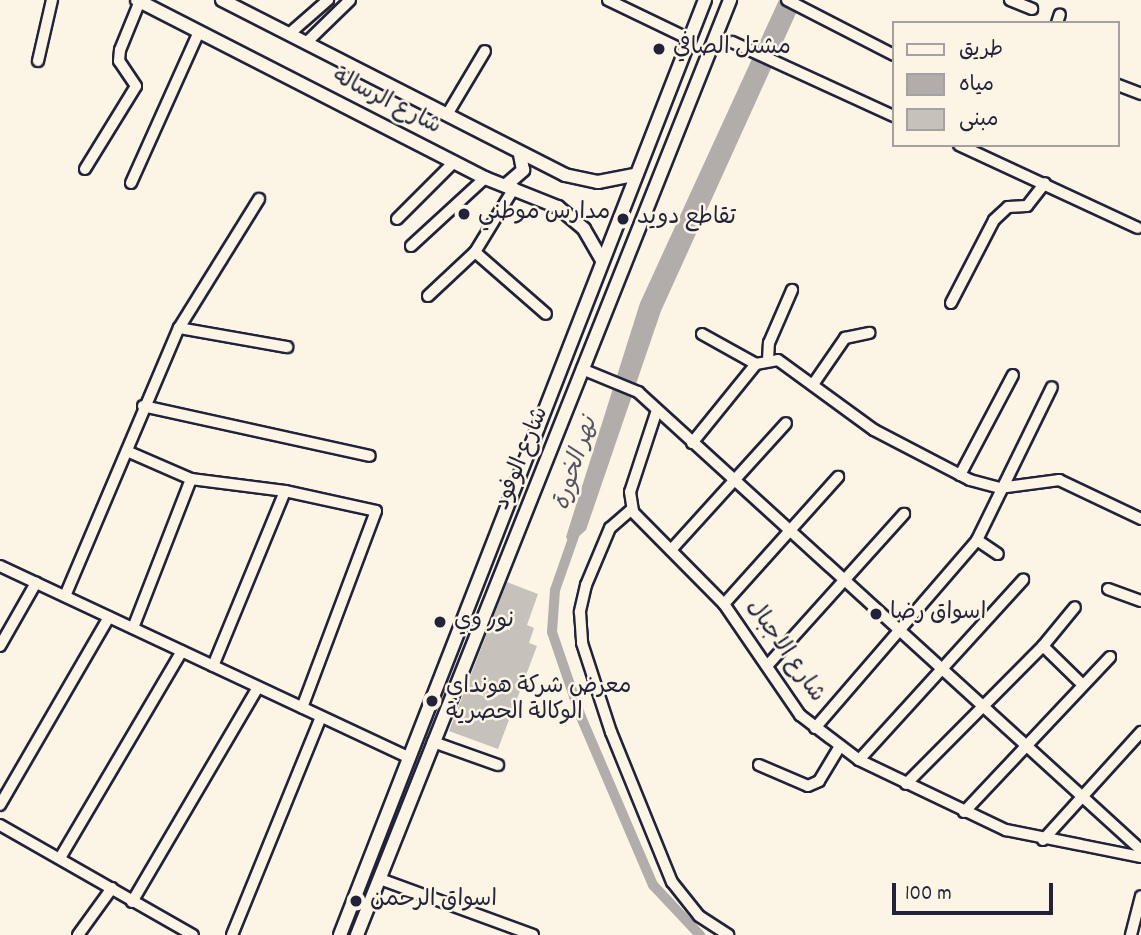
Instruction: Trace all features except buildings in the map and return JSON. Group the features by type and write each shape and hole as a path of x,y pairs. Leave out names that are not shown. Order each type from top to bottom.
{"main road":[{"name":"شارع الرسالة","path":"222,0 448,113 520,154 586,181 635,175"},
{"name":"شارع الوفود","path":"340,935 601,258 705,0"},
{"name":"شارع الوفود","path":"358,935 730,0"},
{"name":"شارع الرسالة","path":"138,1 485,178 510,186 567,214 601,258"},
{"path":"510,186 523,170 520,154"}],"street":[{"path":"38,61 52,0"},
{"path":"289,34 328,0"},
{"path":"307,42 350,0"},
{"path":"608,0 689,39"},
{"path":"787,0 892,54"},
{"path":"1010,0 1032,9"},
{"path":"85,169 136,86 119,61 120,50 138,1"},
{"path":"131,184 200,32"},
{"path":"732,42 892,115"},
{"path":"448,113 485,51"},
{"path":"1120,86 1141,94"},
{"path":"964,147 1140,225"},
{"path":"397,219 454,162"},
{"path":"411,246 485,178"},
{"path":"951,303 994,220 1008,207 1027,206 1045,183"},
{"path":"428,296 475,252 510,186"},
{"path":"65,596 129,452 143,406 179,328 259,199"},
{"path":"475,252 546,314"},
{"path":"768,360 769,343 792,290"},
{"path":"179,328 287,347"},
{"path":"814,383 845,338 869,333"},
{"path":"702,334 756,364"},
{"path":"692,443 756,364 768,360 790,363 874,430 960,475 999,488 1059,480 1141,519"},
{"path":"582,369 638,392 1080,800 1141,850"},
{"path":"960,475 1013,375"},
{"path":"815,727 977,540 999,488 1052,387"},
{"path":"143,406 370,456"},
{"path":"657,410 630,492 632,509 610,528 586,585 580,612 582,643 611,732 672,882 699,916 728,935"},
{"path":"671,550 786,423"},
{"path":"129,452 191,479 285,491 376,511 302,708"},
{"path":"724,604 838,477"},
{"path":"133,628 191,479"},
{"path":"213,666 285,491"},
{"name":"شارع الاجبال","path":"632,509 724,604 800,715 859,760 964,812 1043,839 1141,857"},
{"path":"767,667 904,514"},
{"path":"977,540 998,554"},
{"path":"0,566 407,757"},
{"path":"859,760 1023,580"},
{"path":"0,646 36,583"},
{"path":"1108,589 1141,601"},
{"path":"906,784 983,709 1043,646 1075,607"},
{"path":"0,804 109,617"},
{"path":"1043,646 1082,684"},
{"path":"60,858 181,651"},
{"path":"964,812 1110,657"},
{"path":"132,902 258,687"},
{"path":"232,935 321,717"},
{"path":"1043,839 1141,732"},
{"path":"433,742 498,765"},
{"path":"759,765 814,785 840,746"},
{"path":"0,825 193,935"},
{"path":"380,879 533,935"},
{"path":"78,935 112,888"},
{"path":"1131,935 1141,896"}],"water":[{"name":"نهر الخورة","path":"779,0 802,0 661,311 586,530 570,544 566,537 640,303"}],"waterway":[{"name":"نهر الخورة","path":"575,533 555,590 552,632 581,717 653,885 700,935"}],"place":[{"name":"مشتل الصافي","path":"659,49"},
{"name":"مدارس موطني","path":"464,214"},
{"name":"تقاطع دويد","path":"623,219"},
{"name":"اسواق رضا","path":"876,614"},
{"name":"نور وي","path":"440,622"},
{"name":"معرض شركة هونداي الوكالة الحصرية","path":"432,701"},
{"name":"اسواق الرحمن","path":"356,901"}]}
